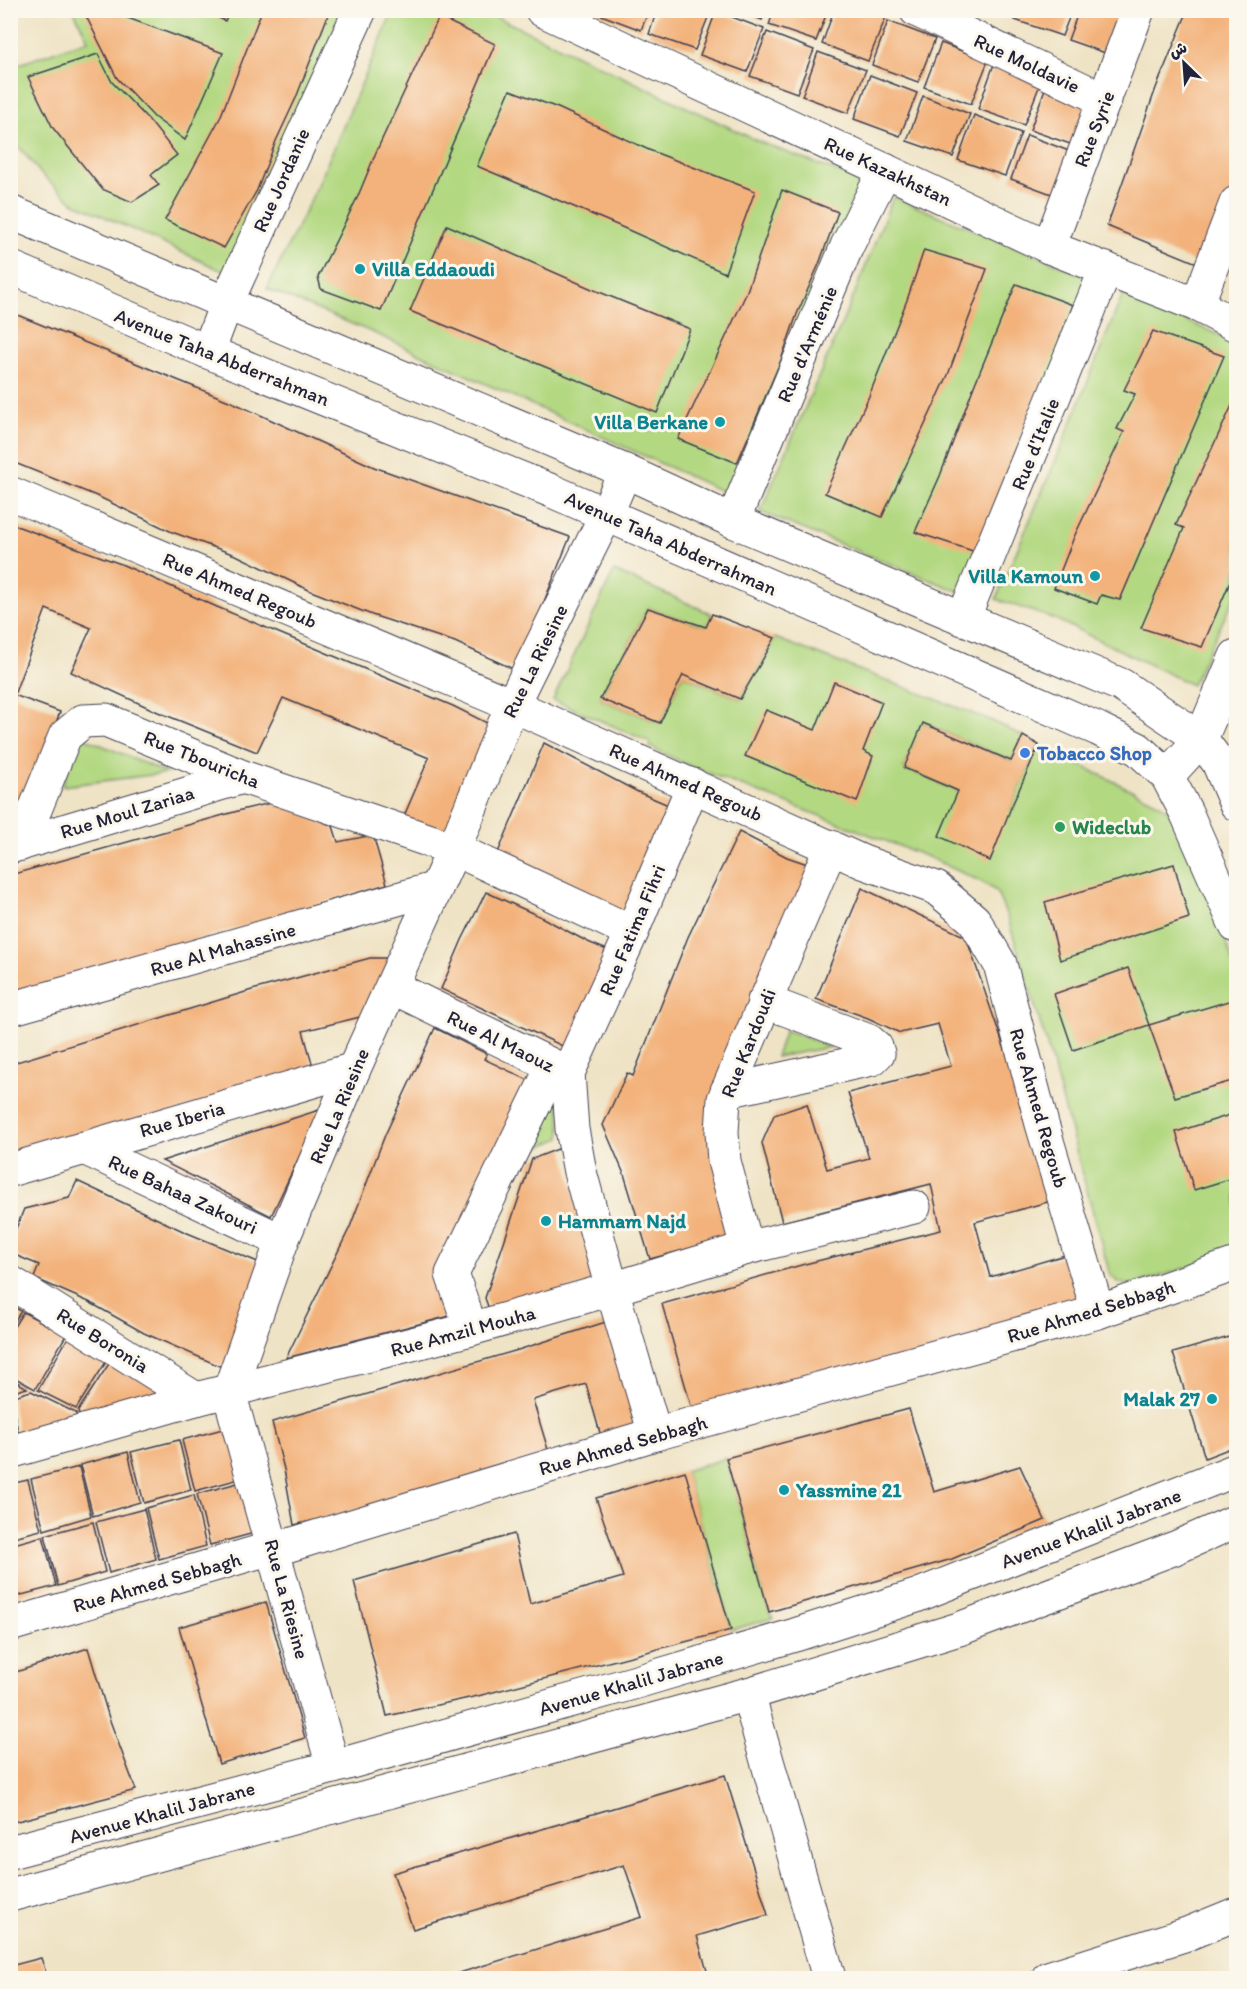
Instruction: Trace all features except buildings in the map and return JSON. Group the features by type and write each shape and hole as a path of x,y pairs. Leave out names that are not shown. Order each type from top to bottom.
{"street":[{"name":"Rue Jordanie","path":"208,352 226,303 360,10"},
{"name":"Rue Kazakhstan","path":"542,10 1049,247 1197,305 1236,325"},
{"name":"Rue Moldavie","path":"916,10 1105,100"},
{"name":"Rue Syrie","path":"1049,247 1138,10"},
{"name":"Rue d'Arménie","path":"733,521 847,246 885,170"},
{"path":"1197,305 1236,203"},
{"path":"10,212 625,471 733,521 1120,685 1183,725 1201,740 1218,762 1236,804"},
{"name":"Avenue Taha Abderrahman","path":"10,267 208,352 606,514 1098,729 1138,749 1167,776 1236,926"},
{"name":"Rue d'Italie","path":"963,619 1106,269"},
{"name":"Rue La Riesine","path":"333,1767 229,1392 282,1241 354,1069 454,849 512,705 625,471"},
{"name":"Rue Ahmed Regoub","path":"10,494 512,705 863,862 936,888 974,920 1000,964 1042,1124 1098,1312"},
{"path":"1167,776 1201,740 1236,657"},
{"name":"Rue Tbouricha","path":"16,846 65,736 83,721 106,720 243,777 454,849 632,932"},
{"name":"Rue Moul Zariaa","path":"16,846 243,777"},
{"name":"Rue Fatima Fihri","path":"471,1329 452,1274 632,932 693,785"},
{"name":"Rue Kardoudi","path":"747,1248 724,1161 722,1132 724,1099 831,847"},
{"name":"Rue Al Mahassine","path":"10,1009 436,888"},
{"name":"Rue Al Maouz","path":"392,987 561,1070 580,1172 655,1434"},
{"path":"727,1091 872,1059 878,1053 876,1047 869,1041 764,1001"},
{"name":"Rue Iberia","path":"10,1170 354,1069"},
{"name":"Rue Bahaa Zakouri","path":"84,1148 282,1241"},
{"name":"Rue Amzil Mouha","path":"10,1452 196,1399 471,1329 747,1248 914,1207"},
{"name":"Rue Ahmed Sebbagh","path":"10,1625 258,1552 273,1550 655,1434 1098,1312 1236,1264"},
{"name":"Rue Boronia","path":"10,1282 196,1399"},
{"name":"Avenue Khalil Jabrane","path":"10,1853 333,1767 633,1683 905,1599 1064,1539 1236,1470"},
{"name":"Avenue Khalil Jabrane","path":"16,1893 748,1694 959,1629 1174,1548 1236,1521"},
{"path":"748,1694 829,1978"},
{"path":"10,1853 16,1893"},
{"path":"1048,1978 1187,1934 1236,1914"}],"green space":[{"path":"74,11 346,11 227,273 73,202 42,175 11,137 11,67 88,40"},
{"path":"393,11 484,11 760,142 861,181 730,495 374,333 267,289 317,187"},
{"path":"893,197 1091,278 963,593 760,512 854,295"},
{"path":"1123,294 1236,342 1236,594 1192,685 1057,620 996,599 1063,443"},
{"path":"614,571 712,614 706,627 648,608 600,699 660,723 683,675 740,699 775,638 990,720 1023,736 1011,761 924,723 904,768 1010,810 1039,745 1160,804 1173,816 1218,920 1236,972 1236,1252 1130,1286 1118,1282 1110,1275 1051,1058 1007,916 996,891 928,857 692,767 650,747 650,742 553,700"},
{"path":"78,735 167,773 62,786"},
{"path":"785,1030 831,1047 776,1057"},
{"path":"559,1082 561,1138 529,1151"},
{"path":"726,1458 769,1612 773,1618 731,1630 685,1471"}],"place":[{"name":"Villa Eddaoudi","path":"360,269"},
{"name":"Villa Berkane","path":"720,422"},
{"name":"Villa Kamoun","path":"1095,576"},
{"name":"Tobacco Shop","path":"1025,753"},
{"name":"Wideclub","path":"1060,827"},
{"name":"Hammam Najd","path":"546,1221"},
{"name":"Malak 27","path":"1212,1399"},
{"name":"Yassmine 21","path":"784,1490"}]}
